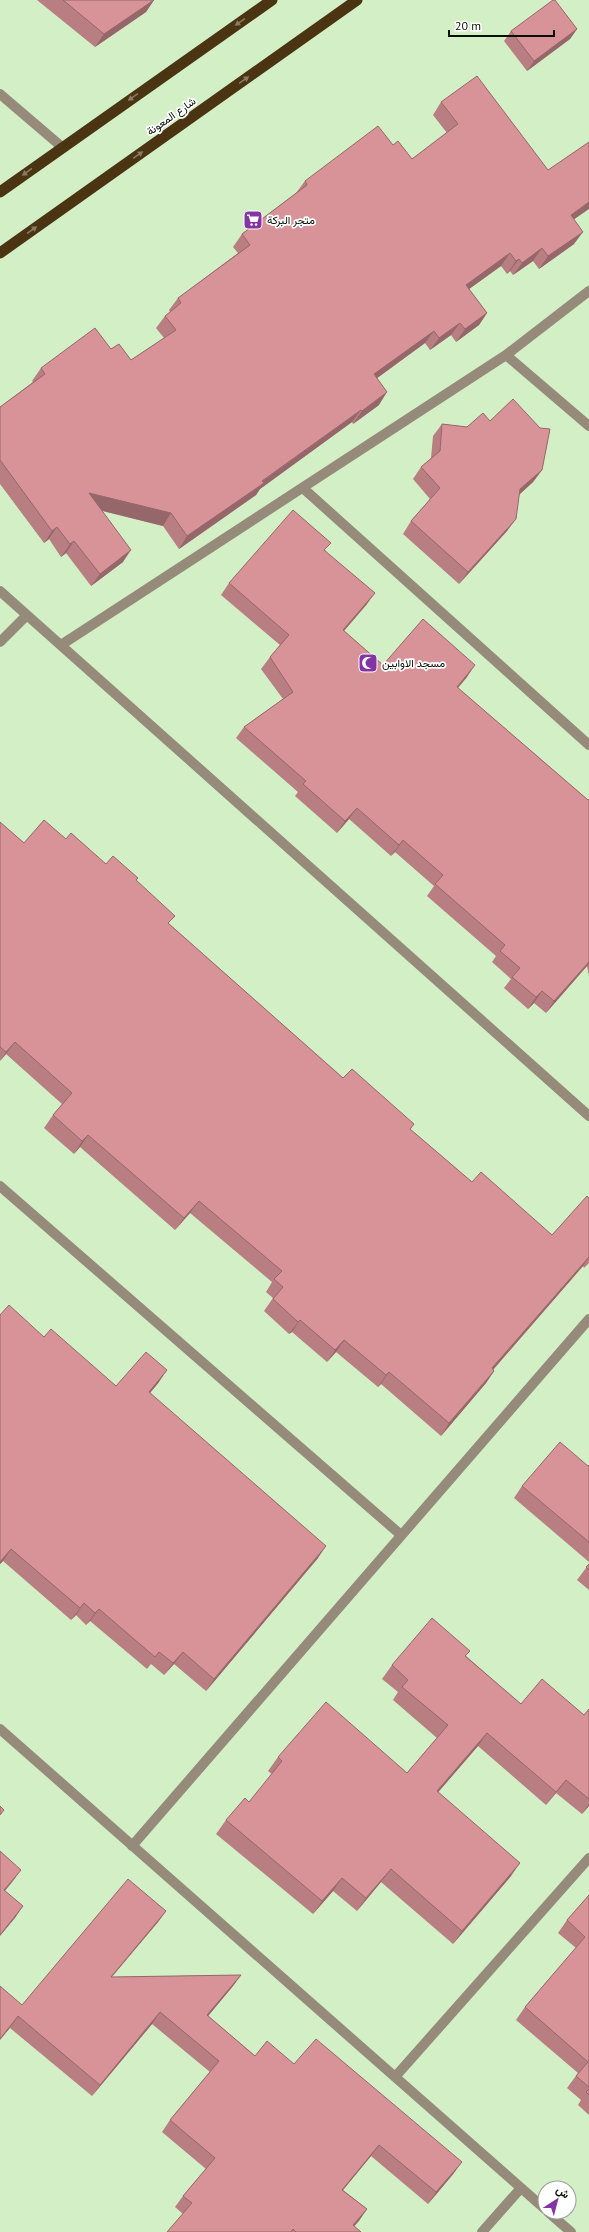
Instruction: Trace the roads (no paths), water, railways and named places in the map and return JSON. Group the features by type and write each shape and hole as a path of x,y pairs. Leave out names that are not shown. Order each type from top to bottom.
{"highway":[{"path":"0,192 272,0"},
{"name":"شارع المعونة","path":"0,253 357,0"}],"street":[{"path":"0,94 62,147"},
{"path":"61,646 304,489 506,355 589,291"},
{"path":"506,355 589,426"},
{"path":"304,489 589,745"},
{"path":"0,591 589,1116"},
{"path":"0,642 27,615"},
{"path":"0,1186 401,1535"},
{"path":"132,1846 589,1319"},
{"path":"0,1729 537,2202"},
{"path":"395,2077 589,1858"},
{"path":"482,2232 521,2188"},
{"path":"557,2220 571,2232"}],"place":[{"name":"متجر البركة","path":"253,220"},
{"name":"مسجد الاوابين","path":"368,663"}]}
